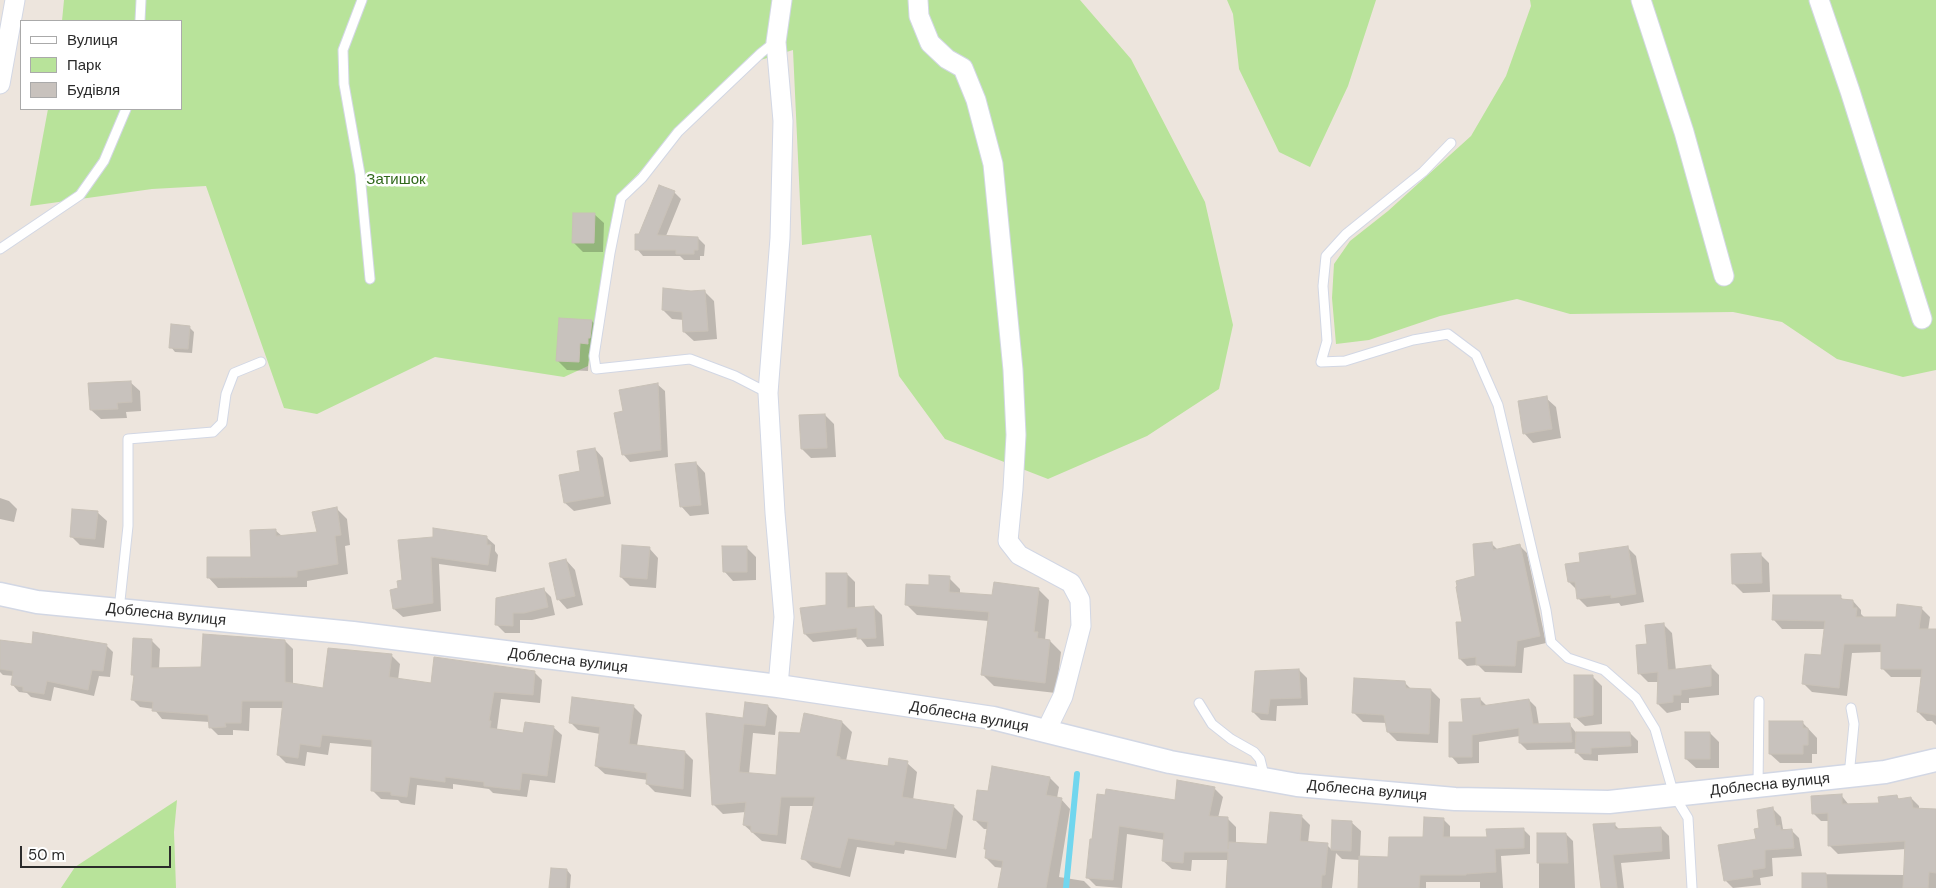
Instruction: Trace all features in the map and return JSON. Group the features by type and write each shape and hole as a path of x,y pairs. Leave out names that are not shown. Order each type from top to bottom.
{"street":[{"path":"0,84 15,0"},
{"path":"778,686 784,617 775,513 768,393 780,238 783,121 776,42 782,0"},
{"path":"918,0 919,16 930,43 947,59 963,68 976,100 993,164 1013,370 1016,435 1008,541 1019,555 1071,583 1080,600 1081,626 1079,635 1063,696 1046,731"},
{"path":"1641,0 1684,132 1724,276"},
{"path":"1819,0 1850,91 1922,320"},
{"name":"Доблесна вулиця","path":"0,594 37,602 353,633 778,686 993,718 1170,762 1297,785 1455,799 1609,802 1885,772 1936,760"}],"lane":[{"path":"140,20 141,0"},
{"path":"362,0 343,50 344,84 360,174 370,279"},
{"path":"768,393 735,376 690,359 596,369 594,356 610,252 622,198 642,178 678,132 761,53 776,42"},
{"path":"0,250 80,195 104,161 126,110"},
{"path":"1451,143 1423,172 1346,234 1326,256 1323,286 1327,341 1321,362 1345,361 1413,340 1448,334 1476,355 1498,405 1551,642 1568,658 1604,670 1636,698 1655,729 1674,795 1688,818 1692,888"},
{"path":"119,610 128,526 128,439 213,432 222,423 226,394 234,373 261,362"},
{"path":"1758,786 1759,701"},
{"path":"1198,703 1212,724 1231,739 1254,752 1260,759 1265,779"},
{"path":"1849,776 1854,724 1852,708"}],"green space":[{"name":"Затишок","path":"64,0 1080,0 1131,59 1205,202 1233,325 1219,389 1147,436 1048,479 945,439 899,376 871,235 802,245 793,50 741,66 617,196 588,366 564,377 435,357 317,414 284,408 206,186 152,189 30,206 48,110 182,110 182,20 62,20"},
{"path":"1227,0 1376,0 1348,86 1310,167 1279,152 1239,69 1233,14"},
{"path":"1530,0 1936,0 1936,370 1903,377 1837,359 1782,322 1733,312 1570,314 1517,299 1440,316 1369,340 1336,344 1332,298 1334,264 1350,241 1388,211 1471,136 1506,76 1531,6"},
{"path":"177,800 174,832 176,888 61,888 75,867"}],"building":[{"path":"659,185 675,191 657,235 698,237 698,250 694,250 694,254 676,254 676,250 635,250 635,234 639,234"},
{"path":"573,213 595,213 594,243 572,243"},
{"path":"663,288 691,291 705,290 708,331 683,332 682,312 662,310"},
{"path":"559,318 592,320 588,344 580,343 579,362 556,361"},
{"path":"171,324 190,326 188,349 169,348"},
{"path":"131,381 132,402 117,403 118,409 90,410 88,383"},
{"path":"658,383 661,450 622,455 614,413 623,411 619,390"},
{"path":"1547,396 1552,429 1523,434 1518,401"},
{"path":"825,414 827,448 801,449 799,415"},
{"path":"595,448 604,496 564,503 559,475 580,471 577,451"},
{"path":"696,462 701,505 680,507 675,464"},
{"path":"337,507 341,535 335,536 338,564 297,571 297,577 207,578 207,557 251,557 250,530 276,529 276,536 317,532 312,512"},
{"path":"72,509 98,511 95,539 70,537"},
{"path":"433,528 487,536 487,545 491,545 488,565 431,557 433,603 393,609 390,590 398,588 397,581 402,580 398,540 433,537"},
{"path":"1492,542 1493,550 1520,544 1540,636 1517,641 1515,666 1476,665 1476,657 1459,659 1456,622 1462,622 1456,581 1475,576 1473,544"},
{"path":"622,545 650,547 647,579 620,577"},
{"path":"722,546 747,546 747,572 723,572"},
{"path":"1628,546 1636,594 1611,598 1611,595 1577,599 1575,582 1568,582 1565,564 1580,562 1579,553"},
{"path":"1761,553 1762,583 1732,584 1731,554"},
{"path":"566,559 575,596 557,600 549,563"},
{"path":"826,573 847,573 847,608 874,606 876,638 857,639 857,628 804,634 800,608 826,605"},
{"path":"929,575 950,576 949,592 992,595 994,582 1039,588 1034,632 1038,632 1037,638 1050,640 1045,683 981,675 989,612 905,605 906,584 929,585"},
{"path":"544,588 548,607 524,613 513,613 513,626 495,625 496,598"},
{"path":"1773,595 1841,595 1841,599 1853,600 1853,608 1857,608 1856,617 1896,617 1897,604 1922,607 1919,629 1936,629 1936,715 1917,712 1922,669 1881,669 1881,644 1844,644 1839,688 1802,684 1805,654 1821,655 1825,621 1772,620"},
{"path":"1664,623 1668,670 1711,665 1711,686 1681,690 1681,695 1673,695 1673,702 1657,704 1658,672 1638,674 1636,645 1647,644 1645,625"},
{"path":"33,632 107,644 103,671 92,670 88,690 47,681 44,694 23,691 23,687 11,685 13,671 0,669 0,640 32,644"},
{"path":"203,634 285,640 285,682 323,688 328,648 392,654 389,677 431,683 434,657 535,671 533,695 494,692 489,721 491,721 490,728 523,733 525,722 554,726 547,776 522,773 520,790 484,786 484,782 445,777 445,782 410,777 407,797 391,795 391,792 371,791 372,740 322,735 320,747 300,744 298,758 277,755 283,701 242,701 241,723 225,723 226,727 209,728 208,715 152,711 153,702 131,700 134,675 131,675 133,638 152,639 151,668 201,667"},
{"path":"1299,669 1301,698 1270,699 1268,714 1252,712 1255,671"},
{"path":"1574,675 1593,675 1593,715 1574,718"},
{"path":"1354,678 1405,681 1406,688 1431,689 1429,734 1387,732 1384,715 1352,713"},
{"path":"572,697 634,705 629,744 685,751 683,789 646,784 647,773 595,766 600,727 569,723"},
{"path":"1480,698 1481,706 1529,699 1533,724 1570,723 1572,742 1519,743 1519,728 1472,735 1472,757 1449,757 1449,722 1463,722 1461,699"},
{"path":"745,702 768,705 765,726 744,724 739,772 776,775 779,732 800,733 804,713 842,721 836,756 840,757 840,759 888,766 889,758 908,761 902,797 954,805 946,849 895,841 894,845 848,838 840,868 801,859 815,797 781,797 777,835 751,832 751,826 743,825 746,802 712,805 706,713 743,718"},
{"path":"1769,721 1803,721 1803,728 1808,728 1808,745 1803,745 1803,754 1769,754"},
{"path":"1576,732 1630,732 1631,746 1591,748 1591,754 1575,753"},
{"path":"1685,732 1710,732 1710,759 1685,759"},
{"path":"992,766 1050,777 1046,795 1062,798 1046,888 998,888 1003,861 985,858 986,849 984,849 988,822 973,820 977,790 988,791"},
{"path":"1177,780 1215,787 1209,816 1228,817 1228,849 1229,842 1267,844 1270,812 1302,815 1300,841 1328,843 1325,875 1322,875 1321,888 1226,888 1228,852 1184,852 1183,863 1162,861 1164,833 1119,826 1113,880 1086,878 1097,794 1105,795 1106,789 1175,800"},
{"path":"1842,794 1842,804 1879,803 1878,797 1897,795 1898,799 1911,797 1913,808 1936,809 1936,873 1929,872 1928,888 1903,888 1905,841 1828,846 1828,813 1812,814 1811,796"},
{"path":"1773,807 1776,826 1780,825 1781,830 1792,829 1794,848 1765,850 1765,868 1752,870 1753,877 1724,881 1718,845 1756,839 1754,829 1759,828 1757,810"},
{"path":"1424,817 1444,818 1443,837 1487,837 1486,829 1524,828 1524,848 1495,849 1496,872 1466,875 1420,875 1419,888 1358,888 1359,856 1388,857 1389,837 1423,837"},
{"path":"1332,820 1352,821 1351,851 1331,850"},
{"path":"1615,823 1615,829 1661,827 1662,851 1613,855 1617,888 1601,888 1593,824"},
{"path":"1537,833 1566,833 1568,863 1537,863"},
{"path":"551,868 567,869 566,888 549,888"},
{"path":"1802,873 1826,873 1827,888 1802,888"}],"waterway":[{"path":"1066,888 1077,774"}]}
